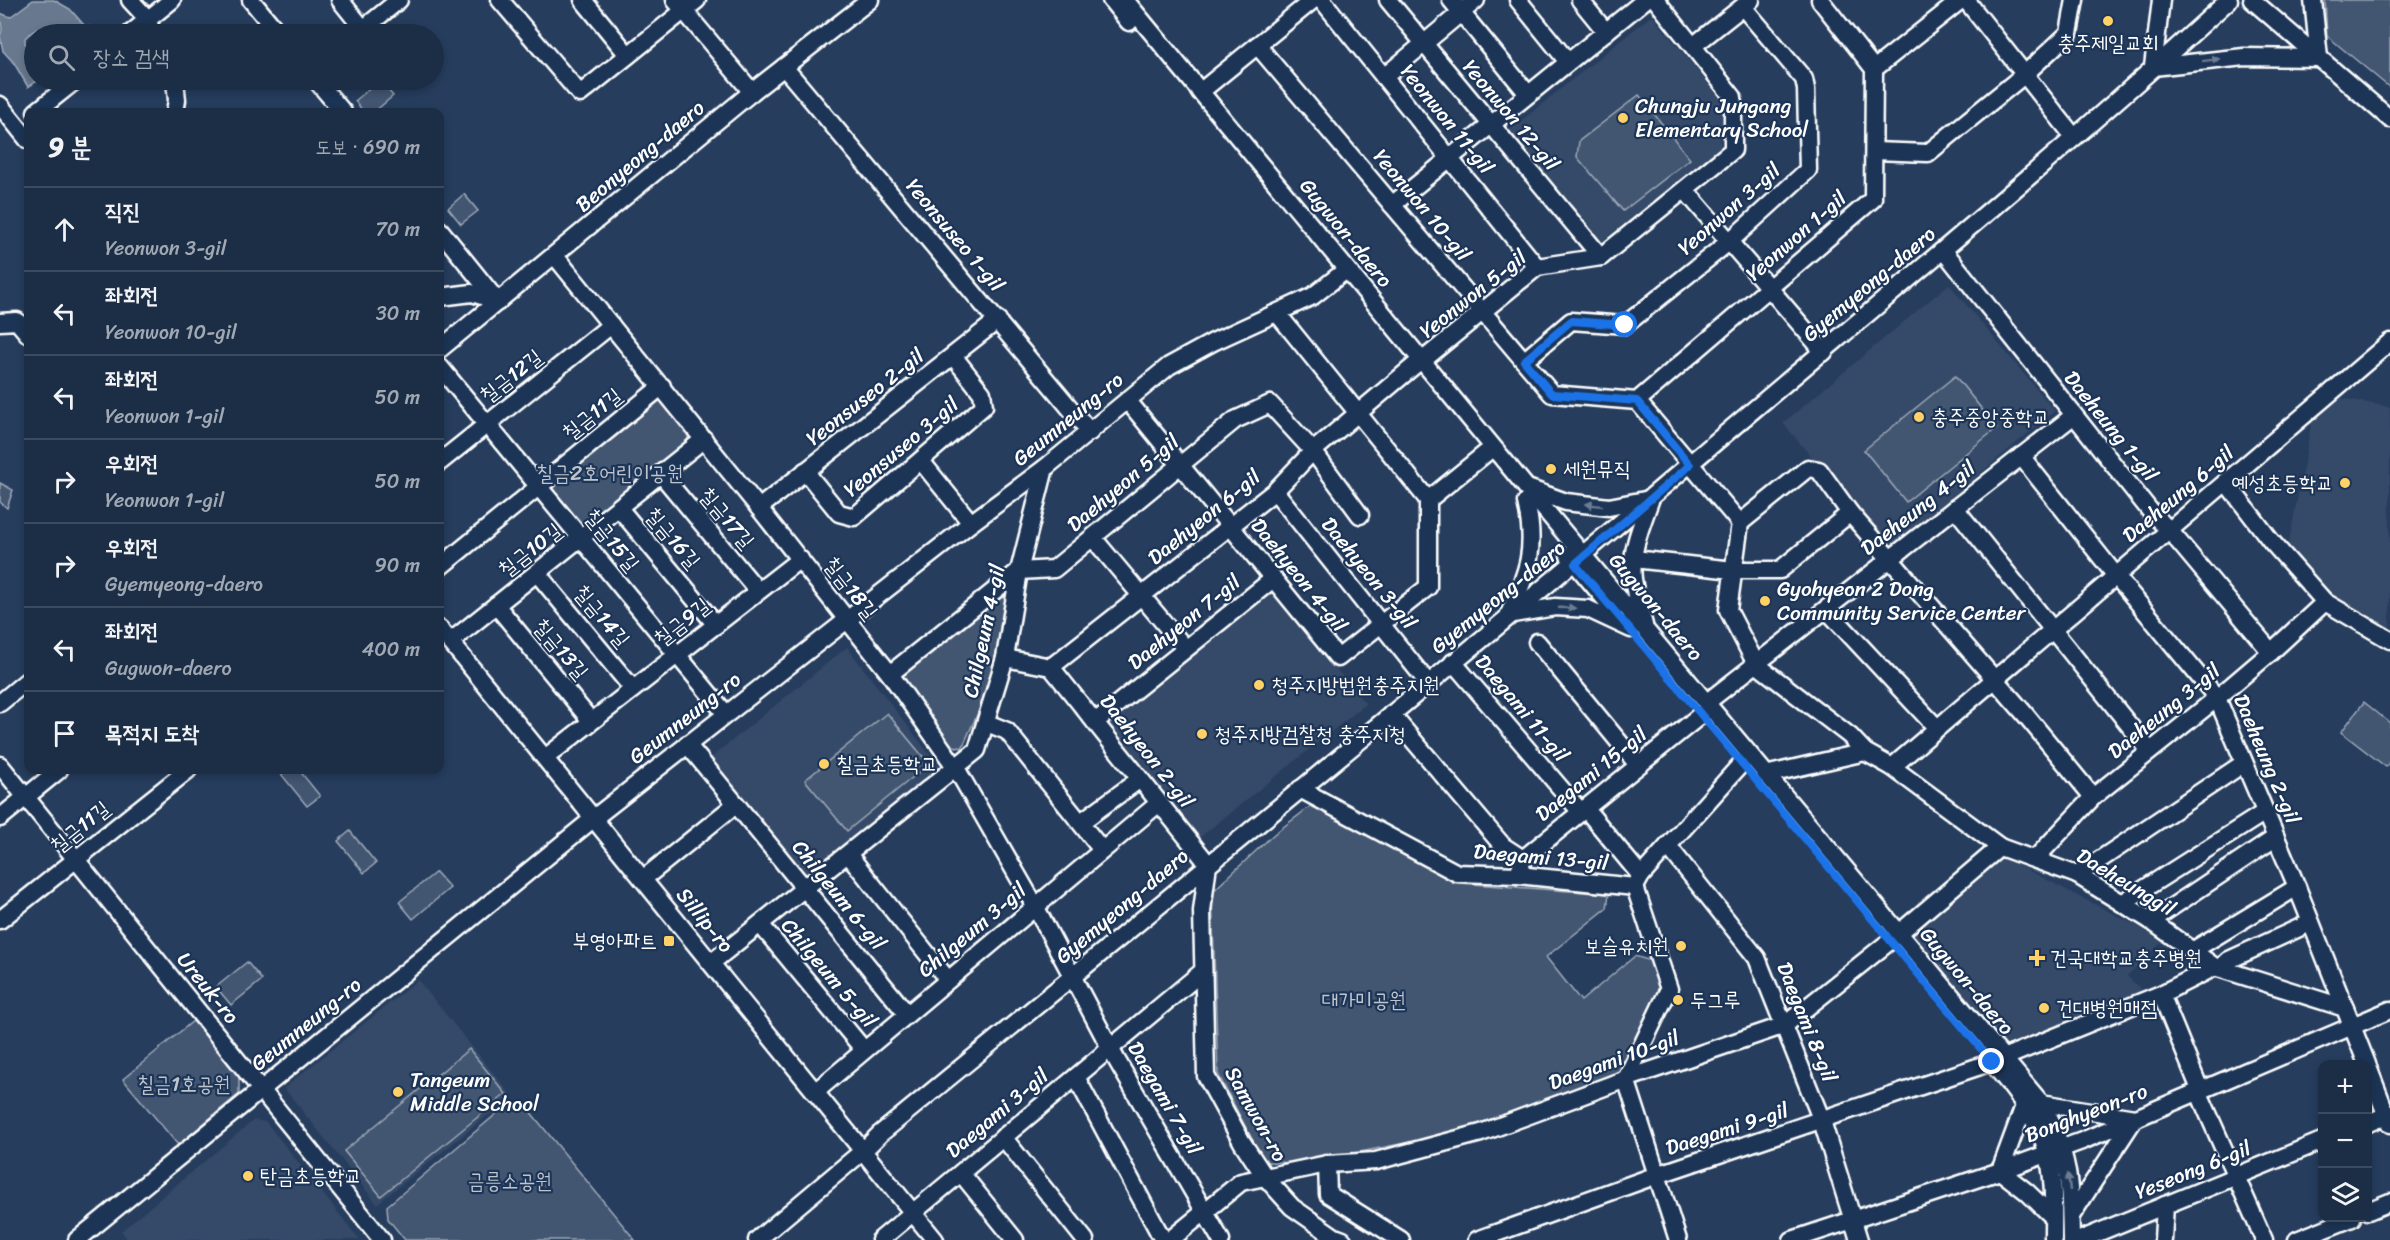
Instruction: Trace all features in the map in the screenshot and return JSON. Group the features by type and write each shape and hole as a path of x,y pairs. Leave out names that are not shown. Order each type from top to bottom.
{"street":[{"path":"129,0 147,24"},
{"path":"153,24 172,0"},
{"path":"251,0 271,24"},
{"path":"340,0 356,24"},
{"path":"370,24 399,0"},
{"path":"500,0 580,94 685,4 752,92"},
{"path":"583,0 628,55"},
{"name":"Beonyeong-daero","path":"444,346 752,92 870,0"},
{"name":"Gugwon-daero","path":"1111,0 1343,272 1704,709 1766,775 1894,937"},
{"name":"Gugwon-daero","path":"1125,0 1343,272"},
{"path":"1200,92 1313,0"},
{"name":"Yeonwon 11-gil","path":"1322,0 1537,267"},
{"name":"Yeonwon 12-gil","path":"1388,0 1601,257"},
{"path":"1384,76 1423,44 1456,6 1476,0"},
{"path":"1518,0 1568,62"},
{"path":"1580,0 1606,32"},
{"path":"1392,205 1644,0"},
{"name":"Yeonwon 5-gil","path":"1418,363 1537,267 1601,257 1733,150 1733,97 1656,0"},
{"path":"1820,0 1874,69 1961,0"},
{"path":"1966,0 2074,137"},
{"path":"1874,151 1928,153 2025,74 2069,33 2074,0"},
{"path":"2161,0 2153,68 2244,57 2319,58"},
{"name":"Gyemyeong-daero","path":"757,1240 880,1134 1509,615 1579,560 1944,251 2229,0"},
{"path":"2252,0 2390,119"},
{"path":"2313,0 2319,58"},
{"path":"1693,46 1747,3"},
{"name":"Yeonwon 3-gil","path":"1524,361 1571,321 1625,325 1730,241 1808,170 1804,79 1747,3"},
{"path":"1456,6 1528,94"},
{"name":"Yeonwon 10-gil","path":"1257,45 1552,394 1637,401"},
{"name":"Yeonsuseo 1-gil","path":"784,67 1090,432"},
{"name":"Yeonwon 1-gil","path":"1637,401 1874,199 1874,69"},
{"path":"41,108 64,90"},
{"path":"176,90 176,108"},
{"path":"324,90 340,108"},
{"path":"0,105 24,128"},
{"path":"1685,190 1824,352"},
{"path":"444,235 498,302"},
{"name":"Daeheung 1-gil","path":"1944,251 2151,512 2169,530 2271,652"},
{"name":"칠금18길","path":"555,256 662,386 890,674 956,768 1035,906 1072,977"},
{"name":"Geumneung-ro","path":"77,1240 594,818 970,523 1045,468 1169,366 1213,342 1313,296 1343,272"},
{"path":"444,296 472,293 498,302"},
{"path":"1277,313 1428,500 1486,453"},
{"name":"Yeonsuseo 2-gil","path":"759,508 954,357 998,320"},
{"path":"0,322 17,321 24,329"},
{"name":"칠금12길","path":"444,459 611,325"},
{"name":"Daeheung 6-gil","path":"1892,767 2390,342"},
{"name":"Yeonsuseo 3-gil","path":"806,471 839,513 854,517 984,406 982,393 954,357"},
{"name":"Gugwon-daero","path":"1418,363 1486,453 1526,495"},
{"name":"Daehyeon 6-gil","path":"1051,667 1275,491 1313,451 1418,363"},
{"name":"칠금15길","path":"444,372 726,714"},
{"name":"칠금11길","path":"444,564 662,386"},
{"name":"Daehyeon 4-gil","path":"1128,401 1338,658 1428,587 1428,500"},
{"path":"1637,401 1740,524"},
{"name":"Daehyeon 5-gil","path":"1019,571 1054,569 1234,420 1270,404 1313,451 1360,515"},
{"name":"Daeheung 4-gil","path":"1704,709 1756,664 2073,416"},
{"name":"칠금10길","path":"445,635 496,605 704,439"},
{"name":"Daeheung 2-gil","path":"2022,456 2116,576 2217,698 2297,886 2365,1060"},
{"path":"921,462 970,523"},
{"name":"Chilgeum 4-gil","path":"711,963 977,750 1005,658 1019,571 1045,468"},
{"path":"1756,664 1728,610 1740,524 1808,468 1819,470 1850,513 2093,797"},
{"name":"칠금17길","path":"661,474 758,591"},
{"path":"2226,482 2271,541 2325,602 2390,639"},
{"name":"Daehyeon 3-gil","path":"1275,491 1428,683"},
{"path":"1509,615 1527,573 1532,529 1526,495 1609,507 1651,498"},
{"path":"1509,615 1555,607 1588,609 1638,629 1633,579 1634,560 1637,538 1651,498"},
{"name":"칠금16길","path":"619,508 716,625"},
{"path":"1955,508 2150,751"},
{"path":"1634,560 1733,570 1780,570 1850,513"},
{"path":"1093,538 1185,648"},
{"name":"칠금9길","path":"546,758 800,559"},
{"path":"890,674 1019,571"},
{"name":"칠금14길","path":"537,573 633,689"},
{"name":"Daehyeon 7-gil","path":"1095,722 1273,579"},
{"name":"Daeheung 3-gil","path":"2035,859 2093,797 2217,698 2325,602"},
{"name":"칠금13길","path":"496,605 591,721"},
{"path":"1826,609 1937,728"},
{"name":"Sillip-ro","path":"445,635 934,1240"},
{"path":"1537,642 1638,765"},
{"path":"1005,658 1051,667"},
{"name":"Daegami 11-gil","path":"1453,662 1582,809 1638,882 1669,988 1626,1079"},
{"name":"Daeheunggil","path":"1756,664 1850,736 1865,752 1892,767 2000,847 2077,875 2151,921 2217,968 2344,1008"},
{"name":"Daehyeon 2-gil","path":"1051,667 1208,864"},
{"path":"0,703 24,683"},
{"name":"Gugwon-daero","path":"1704,709 1742,763 1894,937 1998,1060 2032,1105 2040,1132 2055,1150 2070,1187 2071,1240"},
{"name":"Daegami 15-gil","path":"1520,867 1582,809 1704,709"},
{"path":"1391,714 1520,867"},
{"path":"987,723 1006,731 1102,850"},
{"name":"Chilgeum 6-gil","path":"687,744 908,1014"},
{"path":"1766,775 1865,752"},
{"path":"1638,882 1742,763"},
{"path":"2077,875 2244,763"},
{"name":"Ureuk-ro","path":"0,765 382,1240"},
{"path":"0,818 54,774"},
{"name":"칠금11길","path":"0,920 183,774"},
{"path":"1081,822 1140,779"},
{"name":"Daegami 13-gil","path":"1300,789 1457,873 1520,867 1638,882"},
{"name":"Chilgeum 3-gil","path":"815,1092 1159,803"},
{"path":"643,879 736,804"},
{"path":"2122,903 2265,812"},
{"path":"2151,921 2275,838"},
{"name":"Daegami 8-gil","path":"1668,846 1757,957 1822,1121 1859,1240"},
{"name":"Daegami 10-gil","path":"1170,1240 1241,1182 1327,1164 1376,1161 1481,1133 1626,1079 1785,1025 2000,847"},
{"path":"848,854 948,980"},
{"name":"Samwon-ro","path":"1208,864 1202,911 1206,1076 1242,1142 1265,1177 1292,1207 1335,1237 1343,1240"},
{"path":"2192,951 2297,886"},
{"name":"Daegami 9-gil","path":"1477,1240 1657,1175 1998,1060 2161,994 2310,923"},
{"name":"Chilgeum 5-gil","path":"760,924 864,1050"},
{"name":"Daegami 3-gil","path":"880,1240 1203,971"},
{"name":"Daegami 7-gil","path":"1072,977 1221,1240"},
{"path":"2161,994 2235,1177 2264,1240"},
{"name":"Bonghyeon-ro","path":"1792,1240 2000,1171 2055,1150 2200,1092 2390,1010"},
{"path":"1076,1077 1163,1240"},
{"name":"Daeheung 2-gil","path":"2372,1078 2389,1118"},
{"path":"1626,1079 1678,1240"},
{"path":"2053,1217 2027,1192 2000,1171 2032,1105 2135,1118 2070,1216"},
{"path":"2372,1122 2389,1118"},
{"path":"1003,1137 1085,1240"},
{"name":"Yeseong 6-gil","path":"2080,1240 2318,1143"},
{"name":"Gugwon-daero","path":"2053,1240 2055,1150"},
{"path":"1327,1164 1328,1194 1401,1240"},
{"path":"961,1173 1015,1240"},
{"path":"2372,1209 2390,1202"},
{"path":"2163,1240 2165,1205"},
{"path":"2297,1240 2342,1222"}],"shaded area":[{"path":"33,0 54,0 70,9 83,24 24,24 24,80 14,63 3,51 0,36 2,30 0,13 10,17"},
{"name":"Chungju Jungang Elementary School","path":"1652,15 1723,102 1720,149 1596,246 1506,133"},
{"name":"충주중앙중학교","path":"1949,284 2055,411 1888,550 1783,423"},
{"name":"예성초등학교","path":"2317,394 2390,407 2390,640 2325,602 2286,558"},
{"path":"1267,588 1366,704 1194,842 1099,723"},
{"name":"칠금초등학교","path":"847,647 940,768 800,879 708,760"},
{"name":"건국대학교충주병원","path":"1999,855 2164,940 2127,976 2147,995 2008,1050 1907,933"},
{"name":"Tangeum Middle School","path":"418,980 512,1096 377,1204 284,1088"},
{"name":"탄금초등학교","path":"254,1120 266,1122 360,1240 128,1240 121,1231"}],"green space":[{"path":"2325,0 2390,0 2390,88 2327,36"},
{"path":"368,90 388,90 393,96 379,108 361,108 355,101"},
{"path":"1639,95 1690,159 1623,211 1577,157 1579,141"},
{"path":"464,194 478,211 461,224 448,208"},
{"path":"1955,376 1997,428 1906,502 1864,450"},
{"name":"칠금2호어린이공원","path":"663,398 689,431 687,442 582,527 551,489"},
{"path":"0,483 13,490 7,508 0,502"},
{"path":"998,595 1007,600 989,688 962,748 950,745 901,680 905,669"},
{"path":"2364,702 2390,723 2390,761 2386,767 2341,732"},
{"path":"887,713 929,764 847,831 805,780"},
{"path":"281,774 302,774 320,796 307,806"},
{"name":"대가미공원","path":"1315,803 1459,883 1609,894 1607,908 1546,957 1581,1001 1635,956 1654,962 1663,989 1618,1077 1470,1130 1305,1163 1264,1162 1218,1074 1212,892 1274,834"},
{"path":"350,831 376,863 364,873 338,841"},
{"path":"436,872 450,888 413,919 399,902"},
{"path":"247,962 262,980 231,1005 216,987"},
{"name":"칠금1호공원","path":"193,1021 239,1077 239,1094 178,1145 123,1079"},
{"path":"469,1049 506,1094 381,1196 344,1151"},
{"name":"금릉소공원","path":"524,1104 635,1240 405,1240 388,1219 387,1206 507,1105"}],"place":[{"name":"충주제일교회","path":"2108,21"},
{"name":"Chungju Jungang Elementary School","path":"1623,118"},
{"name":"충주중앙중학교","path":"1919,417"},
{"name":"세원뮤직","path":"1551,469"},
{"name":"예성초등학교","path":"2345,483"},
{"name":"Gyohyeon 2 Dong Community Service Center","path":"1765,601"},
{"name":"청주지방법원충주지원","path":"1259,685"},
{"name":"청주지방검찰청 충주지청","path":"1202,734"},
{"name":"칠금초등학교","path":"824,764"},
{"name":"부영아파트","path":"669,941"},
{"name":"보슬유치원","path":"1681,946"},
{"name":"건국대학교충주병원","path":"2037,958"},
{"name":"두그루","path":"1678,1000"},
{"name":"건대병원매점","path":"2044,1008"},
{"name":"Tangeum Middle School","path":"398,1092"},
{"name":"탄금초등학교","path":"248,1176"}],"route":[{"path":"1625,325 1571,321 1524,361 1552,394 1637,401 1690,465 1575,564 1992,1062"}]}
